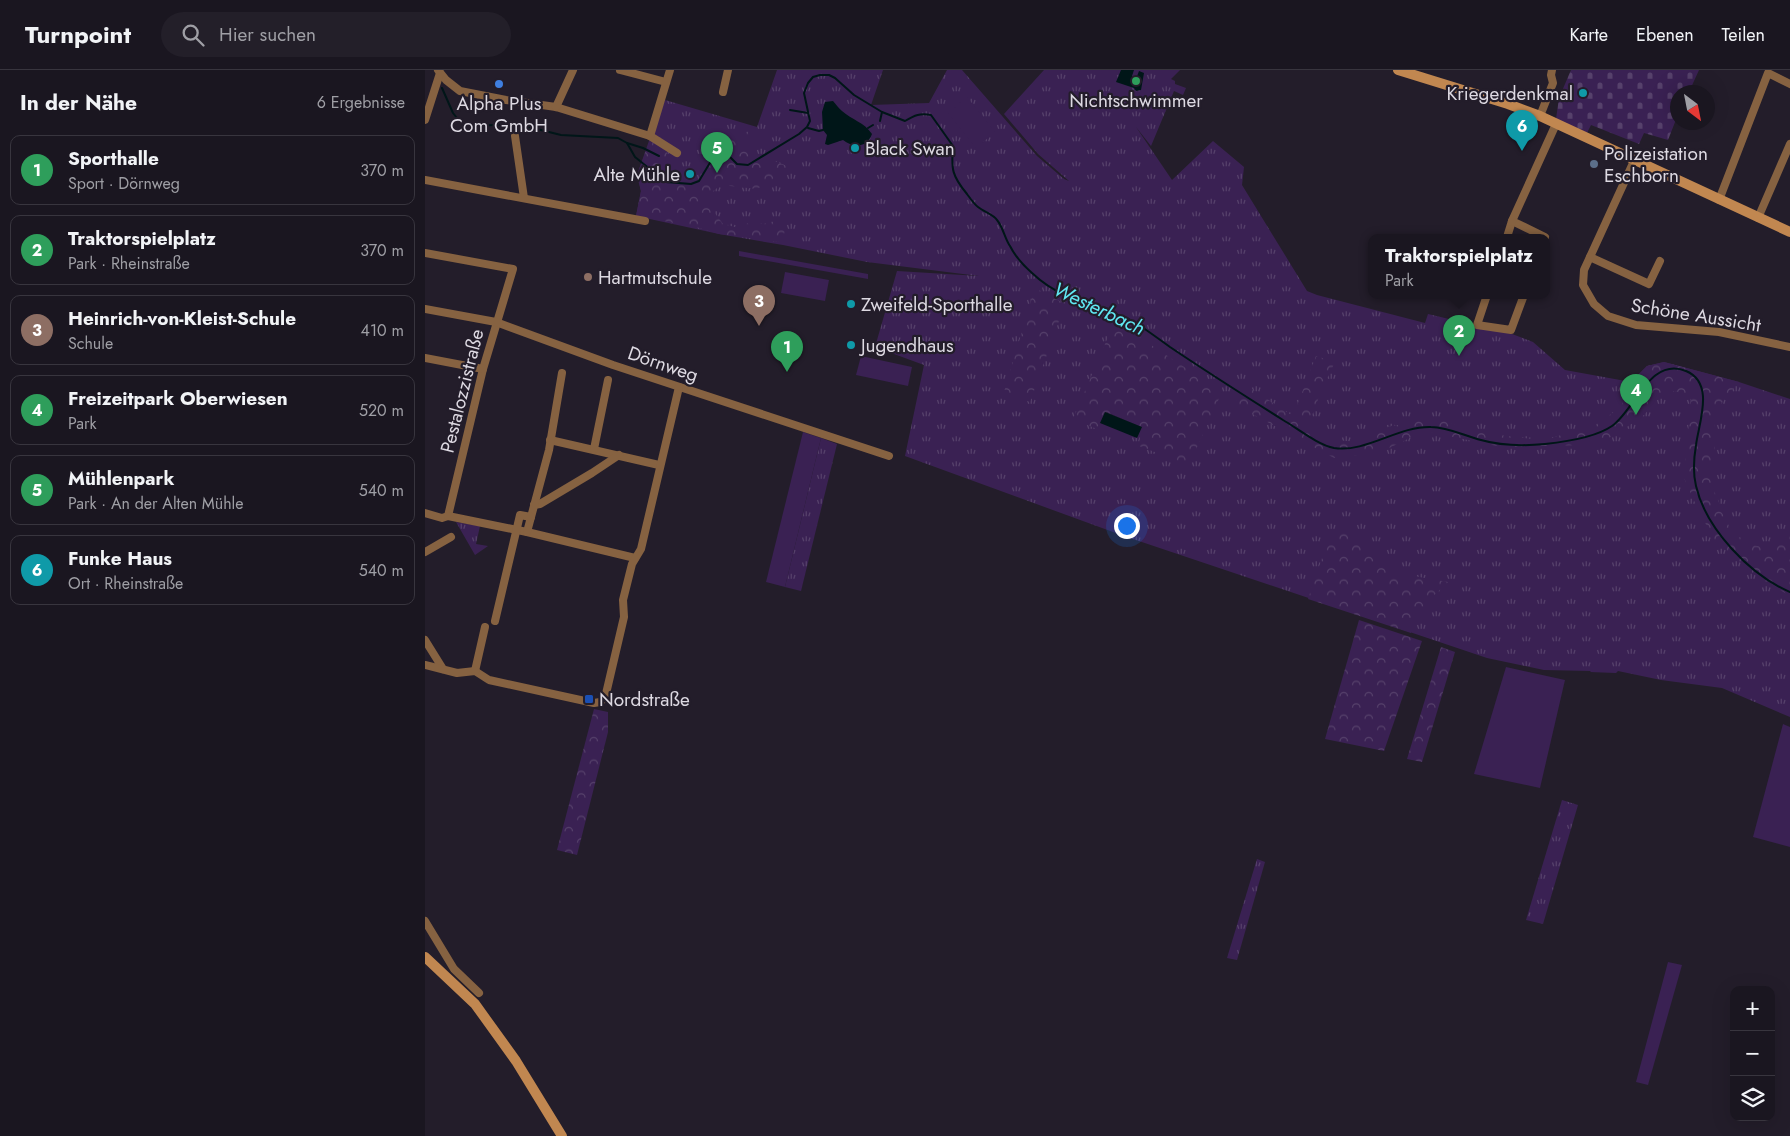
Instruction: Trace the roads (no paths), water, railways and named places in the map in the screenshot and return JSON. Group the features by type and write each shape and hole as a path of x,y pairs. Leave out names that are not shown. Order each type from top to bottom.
{"street":[{"path":"556,107 573,70"},
{"path":"620,70 666,82"},
{"path":"650,136 671,70"},
{"path":"723,92 728,70"},
{"path":"1397,70 1508,104 1540,116 1790,232"},
{"path":"1540,116 1553,83 1551,75 1553,70"},
{"path":"1719,200 1768,72 1790,84"},
{"path":"425,120 438,77 460,91 556,107 650,136 677,153"},
{"path":"1508,234 1556,124"},
{"path":"515,136 524,198"},
{"path":"1759,218 1789,147"},
{"name":"Schöne Aussicht","path":"1634,161 1584,270 1583,285 1594,304 1608,316 1636,324 1719,332 1790,347"},
{"path":"425,180 645,221"},
{"path":"1512,221 1539,234"},
{"name":"Pestalozzistraße","path":"425,253 513,269 483,369 445,517"},
{"name":"Schöne Aussicht","path":"1590,257 1649,284 1660,261"},
{"path":"1486,299 1477,325 1511,330 1523,299"},
{"name":"Dörnweg","path":"425,309 496,322 572,351 889,456"},
{"path":"425,358 483,369"},
{"path":"527,532 549,450 561,374"},
{"path":"593,449 608,380"},
{"path":"425,665 457,673 475,671 489,680 594,703 600,702 606,696 624,617 623,600 635,558 641,548 659,465 679,387"},
{"path":"550,440 659,465"},
{"path":"534,505 540,504 619,455"},
{"path":"425,513 527,532 635,558"},
{"path":"495,621 520,515 531,517"},
{"path":"425,552 451,537"},
{"path":"475,671 485,627"},
{"path":"425,640 443,669"},
{"path":"425,921 454,969 479,993"},
{"path":"425,957 475,1004 516,1061 562,1136"}],"waterway":[{"name":"Westerbach","path":"442,88 453,113 461,123 474,126 517,124 561,135 618,138 627,143 635,157 666,182 691,184 699,181 717,151 722,149 737,164 748,165 799,134 807,127 810,121 804,93 813,77 829,75 854,95 882,112 905,121 918,115 931,115 953,146 952,161 955,177 958,182 980,209 995,218 1014,253 1040,280 1066,296 1132,321 1198,366 1308,436 1334,448 1358,447 1406,431 1431,427 1444,428 1481,440 1505,444 1537,445 1580,438 1612,426 1644,387 1662,371 1673,368 1686,371 1695,377 1700,384 1703,394 1702,415 1694,466 1695,481 1701,502 1709,518 1732,549 1760,574 1790,592"},
{"path":"790,110 808,113"},
{"path":"880,121 882,112"},
{"path":"868,128 873,125"},
{"path":"808,128 819,131 823,130"},
{"path":"627,143 659,156"}],"place":[{"name":"Nichtschwimmer","path":"1136,81"},
{"name":"Alpha Plus Com GmbH","path":"499,84"},
{"name":"Kriegerdenkmal","path":"1583,93"},
{"name":"Black Swan","path":"855,148"},
{"name":"Funke Haus","path":"1522,151"},
{"name":"Polizeistation Eschborn","path":"1594,164"},
{"name":"Mühlenpark","path":"717,173"},
{"name":"Alte Mühle","path":"690,174"},
{"name":"Hartmutschule","path":"588,277"},
{"name":"Zweifeld-Sporthalle","path":"851,304"},
{"name":"Heinrich-von-Kleist-Schule","path":"759,326"},
{"name":"Jugendhaus","path":"851,345"},
{"name":"Traktorspielplatz","path":"1459,356"},
{"name":"Sporthalle","path":"787,372"},
{"name":"Freizeitpark Oberwiesen","path":"1636,415"},
{"name":"Nordstraße","path":"589,699"}]}
